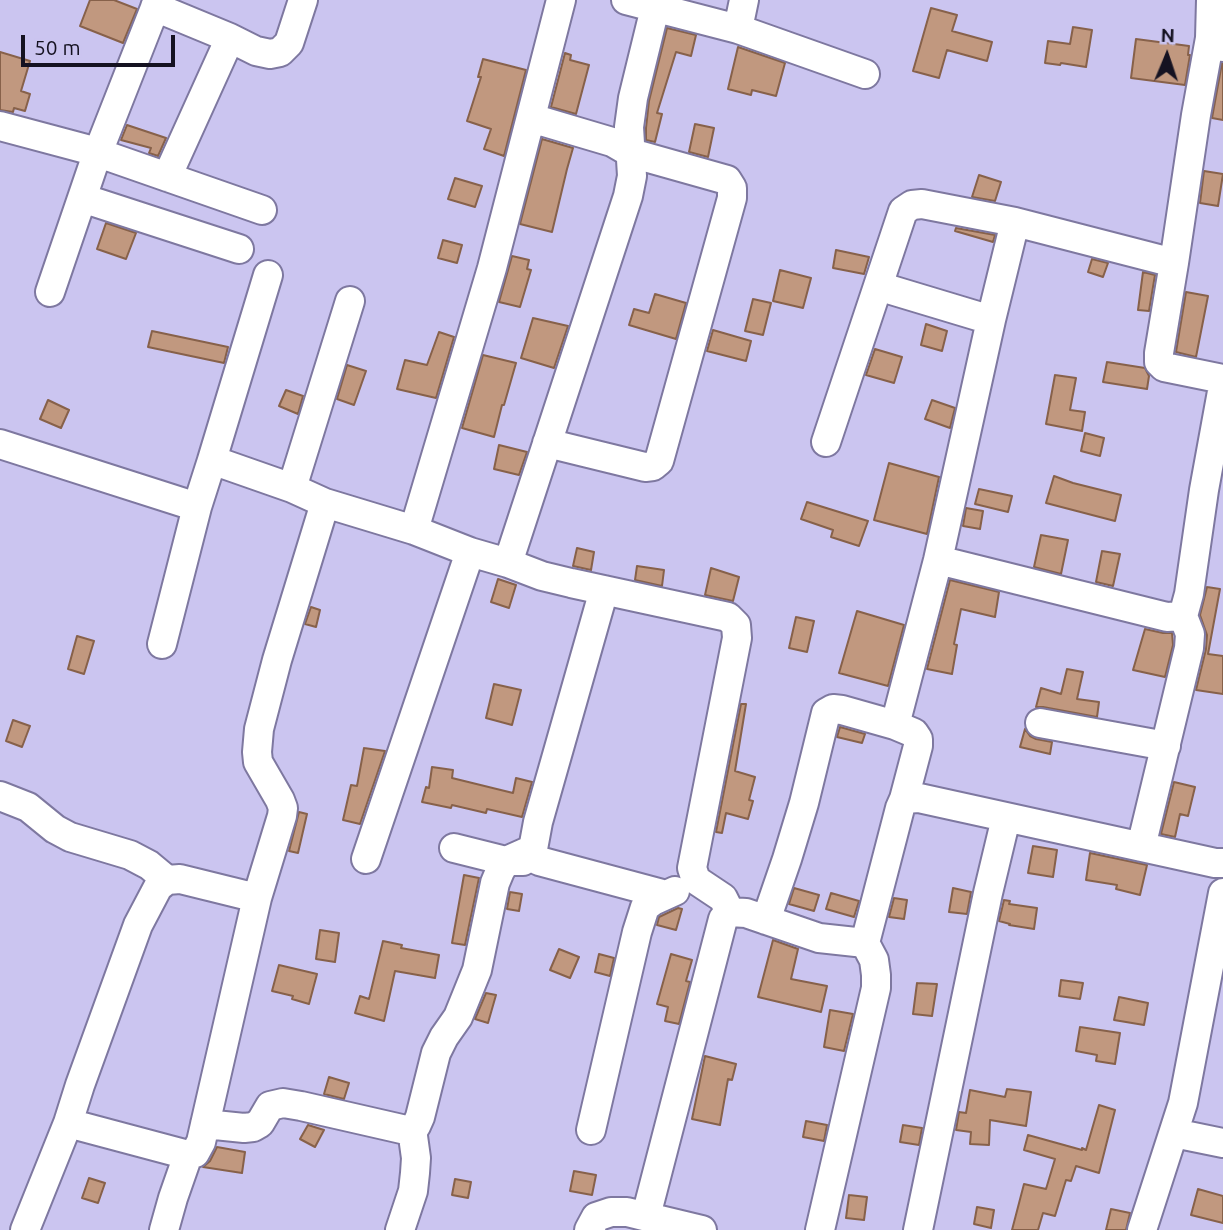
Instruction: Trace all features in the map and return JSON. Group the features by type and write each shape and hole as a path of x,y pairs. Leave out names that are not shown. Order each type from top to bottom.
{"street":[{"path":"50,292 98,153 157,4 256,51 270,54 280,52 289,43 303,0"},
{"path":"414,530 492,268 561,0"},
{"path":"626,0 738,29 865,74"},
{"path":"738,29 744,0"},
{"path":"1211,0 1216,42 1196,115 1159,362 1164,367 1223,379"},
{"path":"508,563 628,196 632,176 629,127 655,8"},
{"path":"167,177 230,37"},
{"path":"531,118 612,142 631,153 727,180 732,188 732,198 659,461 653,466 645,467 547,443"},
{"path":"0,126 98,153 262,210"},
{"path":"82,198 239,249"},
{"path":"826,442 902,211 912,205 922,204 1015,222 1174,263"},
{"path":"895,725 938,560 1015,222"},
{"path":"162,644 198,507 268,275"},
{"path":"878,286 991,320"},
{"path":"292,488 351,300"},
{"path":"1141,847 1189,648 1190,634 1182,616 1189,594 1223,386"},
{"path":"0,444 198,507"},
{"path":"212,460 292,488 325,503 414,530 542,576 728,617 736,625 737,638 692,868 696,880 723,898 730,912"},
{"path":"68,1123 188,1155 195,1153 198,1148 257,898 282,816 281,800 258,762 259,729 325,503"},
{"path":"366,859 470,552"},
{"path":"938,560 1167,617 1182,616"},
{"path":"536,855 538,822 604,590"},
{"path":"766,919 804,803 826,713 832,709 842,710 914,733 918,739 914,765 865,943 874,960 876,989 820,1230"},
{"path":"1040,723 1166,746"},
{"path":"0,796 28,807 55,829 70,836 130,855 149,864 167,880"},
{"path":"904,799 919,798 1223,863"},
{"path":"918,1230 988,892 1006,818"},
{"path":"454,848 506,861 536,855 666,895"},
{"path":"205,1124 253,1127 260,1123 270,1106 283,1104 407,1130 416,1126 436,1053 458,1017 477,970 495,883 506,861"},
{"path":"25,1230 68,1123 138,925 158,887 167,880 180,879 257,898"},
{"path":"591,1130 637,932 645,908 653,901 696,880"},
{"path":"1142,1230 1183,1103 1223,893"},
{"path":"646,1216 723,919 730,912 746,913 819,938 865,943"},
{"path":"400,1230 413,1191 416,1158 412,1129"},
{"path":"1174,1133 1223,1143"},
{"path":"164,1230 188,1155"},
{"path":"589,1230 596,1217 611,1212 627,1212 702,1230"}],"building":[{"path":"90,0 114,0 137,9 123,43 80,26"},
{"path":"931,8 957,15 952,31 992,42 987,61 947,50 939,78 913,71"},
{"path":"1073,27 1092,30 1086,67 1045,63 1048,41 1070,44"},
{"path":"667,28 696,35 691,56 676,52 657,113 662,114 655,142 646,140 646,128 649,101"},
{"path":"1136,39 1189,46 1185,85 1131,78"},
{"path":"738,47 785,63 776,96 752,90 751,95 728,89"},
{"path":"0,52 30,61 21,91 30,94 25,111 14,108 13,112 0,110"},
{"path":"565,53 571,55 570,60 589,65 576,114 551,107"},
{"path":"483,59 526,70 504,156 484,149 491,129 467,121 481,77 478,77"},
{"path":"1223,63 1223,120 1212,118"},
{"path":"695,124 714,128 708,157 689,152"},
{"path":"127,125 166,138 158,156 149,153 151,148 121,140"},
{"path":"542,139 573,148 552,232 520,224"},
{"path":"1204,171 1223,174 1218,206 1200,203"},
{"path":"979,175 1001,182 995,201 972,197"},
{"path":"455,178 482,186 475,207 448,199"},
{"path":"106,223 136,233 126,259 97,249"},
{"path":"956,228 995,235 993,242 955,231"},
{"path":"443,240 462,245 457,263 438,258"},
{"path":"836,250 869,257 864,274 833,268"},
{"path":"512,256 529,260 527,269 531,270 520,307 499,302"},
{"path":"1092,259 1108,263 1103,277 1088,272"},
{"path":"780,270 811,278 803,308 773,301"},
{"path":"1143,272 1155,275 1149,311 1138,310"},
{"path":"1186,292 1208,296 1196,357 1176,352"},
{"path":"655,294 686,303 676,339 629,325 634,309 649,313"},
{"path":"753,299 771,303 763,335 745,331"},
{"path":"533,318 568,326 554,368 521,358"},
{"path":"926,324 947,331 942,351 921,345"},
{"path":"713,330 751,341 746,361 707,351"},
{"path":"152,331 228,347 224,363 148,347"},
{"path":"439,332 454,337 436,398 397,389 405,360 427,365"},
{"path":"875,349 902,357 894,383 866,375"},
{"path":"483,355 516,363 494,437 462,428"},
{"path":"1107,362 1145,368 1149,376 1147,389 1103,382"},
{"path":"347,365 366,371 354,405 337,399"},
{"path":"1055,375 1076,378 1070,410 1085,412 1082,431 1046,424"},
{"path":"286,390 303,396 298,414 279,406"},
{"path":"48,400 69,410 61,428 40,419"},
{"path":"932,400 955,408 950,428 925,419"},
{"path":"1085,433 1104,438 1100,456 1081,451"},
{"path":"499,445 527,452 519,475 494,469"},
{"path":"889,463 939,477 927,534 874,520"},
{"path":"1054,476 1121,495 1115,521 1046,503"},
{"path":"979,489 1012,496 1008,512 975,504"},
{"path":"807,502 868,521 859,546 831,537 833,530 801,519"},
{"path":"966,508 983,511 980,529 963,526"},
{"path":"1041,535 1068,540 1061,574 1034,567"},
{"path":"577,548 594,552 591,570 573,566"},
{"path":"1102,551 1120,554 1113,586 1096,582"},
{"path":"637,566 664,570 662,586 635,580"},
{"path":"711,568 739,577 733,601 705,595"},
{"path":"498,579 516,585 509,608 491,602"},
{"path":"950,580 999,592 995,617 961,609 954,644 957,645 952,674 927,669"},
{"path":"1207,587 1220,589 1208,654 1223,656 1223,694 1196,690 1206,649 1207,635 1200,615"},
{"path":"311,607 320,610 316,627 305,624"},
{"path":"857,611 904,625 888,686 839,673"},
{"path":"796,617 814,621 807,652 789,648"},
{"path":"1145,629 1172,633 1173,645 1165,677 1133,670"},
{"path":"77,636 94,641 84,674 68,669"},
{"path":"1067,669 1083,672 1077,699 1099,702 1097,717 1036,707 1041,688 1061,694"},
{"path":"494,684 521,690 512,725 486,718"},
{"path":"741,704 746,704 735,771 755,777 749,800 753,801 748,819 726,813 722,833 716,832"},
{"path":"13,720 30,726 22,747 6,741"},
{"path":"840,727 865,734 862,743 837,737"},
{"path":"1025,729 1036,739 1052,742 1050,754 1020,747"},
{"path":"364,748 385,751 360,824 343,820 351,785 357,786"},
{"path":"432,767 453,770 452,778 513,793 516,778 532,782 522,817 487,809 486,813 452,805 451,808 422,802 426,787 429,788"},
{"path":"1174,782 1195,787 1188,816 1180,814 1175,837 1161,834"},
{"path":"299,812 307,814 298,853 289,851"},
{"path":"1033,846 1057,850 1053,877 1028,873"},
{"path":"1090,853 1147,865 1140,895 1116,889 1117,885 1086,880"},
{"path":"464,875 479,878 465,945 452,943"},
{"path":"794,888 819,895 814,911 789,904"},
{"path":"953,888 971,892 967,914 949,912"},
{"path":"510,892 522,894 519,911 507,909"},
{"path":"831,893 859,901 854,917 826,909"},
{"path":"894,898 907,900 904,919 889,917"},
{"path":"1004,900 1010,901 1009,904 1037,908 1034,929 999,921"},
{"path":"678,908 682,909 676,930 657,925 659,917"},
{"path":"320,930 339,933 335,962 316,959"},
{"path":"773,940 798,949 791,979 827,986 821,1012 758,997"},
{"path":"383,941 402,945 401,948 439,955 435,978 395,971 384,1021 355,1013 360,996 369,999"},
{"path":"559,949 579,957 570,978 550,970"},
{"path":"599,954 614,958 610,976 595,972"},
{"path":"671,954 692,960 686,981 690,982 679,1024 665,1021 668,1007 657,1004"},
{"path":"279,965 317,974 309,1004 292,999 293,996 272,991"},
{"path":"1061,980 1083,983 1080,999 1059,996"},
{"path":"917,983 937,984 932,1016 913,1014"},
{"path":"486,993 496,995 488,1023 475,1019"},
{"path":"1119,997 1148,1003 1144,1025 1114,1020"},
{"path":"830,1010 853,1014 844,1051 824,1047"},
{"path":"1080,1027 1120,1033 1115,1064 1096,1061 1097,1055 1076,1051"},
{"path":"705,1056 736,1064 732,1080 728,1079 720,1125 692,1119"},
{"path":"329,1077 349,1083 344,1099 324,1094"},
{"path":"1007,1089 1031,1092 1026,1126 990,1120 989,1145 970,1144 971,1132 956,1130 959,1112 966,1113 970,1090 1005,1097"},
{"path":"1099,1105 1115,1110 1099,1173 1076,1166 1071,1181 1066,1180 1055,1216 1043,1213 1038,1230 1012,1230 1024,1184 1046,1189 1055,1159 1024,1150 1028,1135 1086,1150"},
{"path":"806,1121 827,1125 824,1141 803,1137"},
{"path":"308,1125 324,1130 315,1147 300,1139"},
{"path":"903,1125 922,1128 919,1145 900,1142"},
{"path":"217,1147 245,1152 242,1173 203,1167 210,1161"},
{"path":"574,1171 596,1175 592,1195 570,1191"},
{"path":"89,1178 105,1183 98,1203 82,1198"},
{"path":"455,1179 471,1182 468,1198 452,1195"},
{"path":"1198,1189 1223,1196 1223,1223 1191,1215"},
{"path":"849,1195 867,1197 864,1220 846,1218"},
{"path":"977,1207 994,1210 991,1228 974,1224"},
{"path":"1111,1209 1130,1213 1126,1230 1106,1230"}]}
